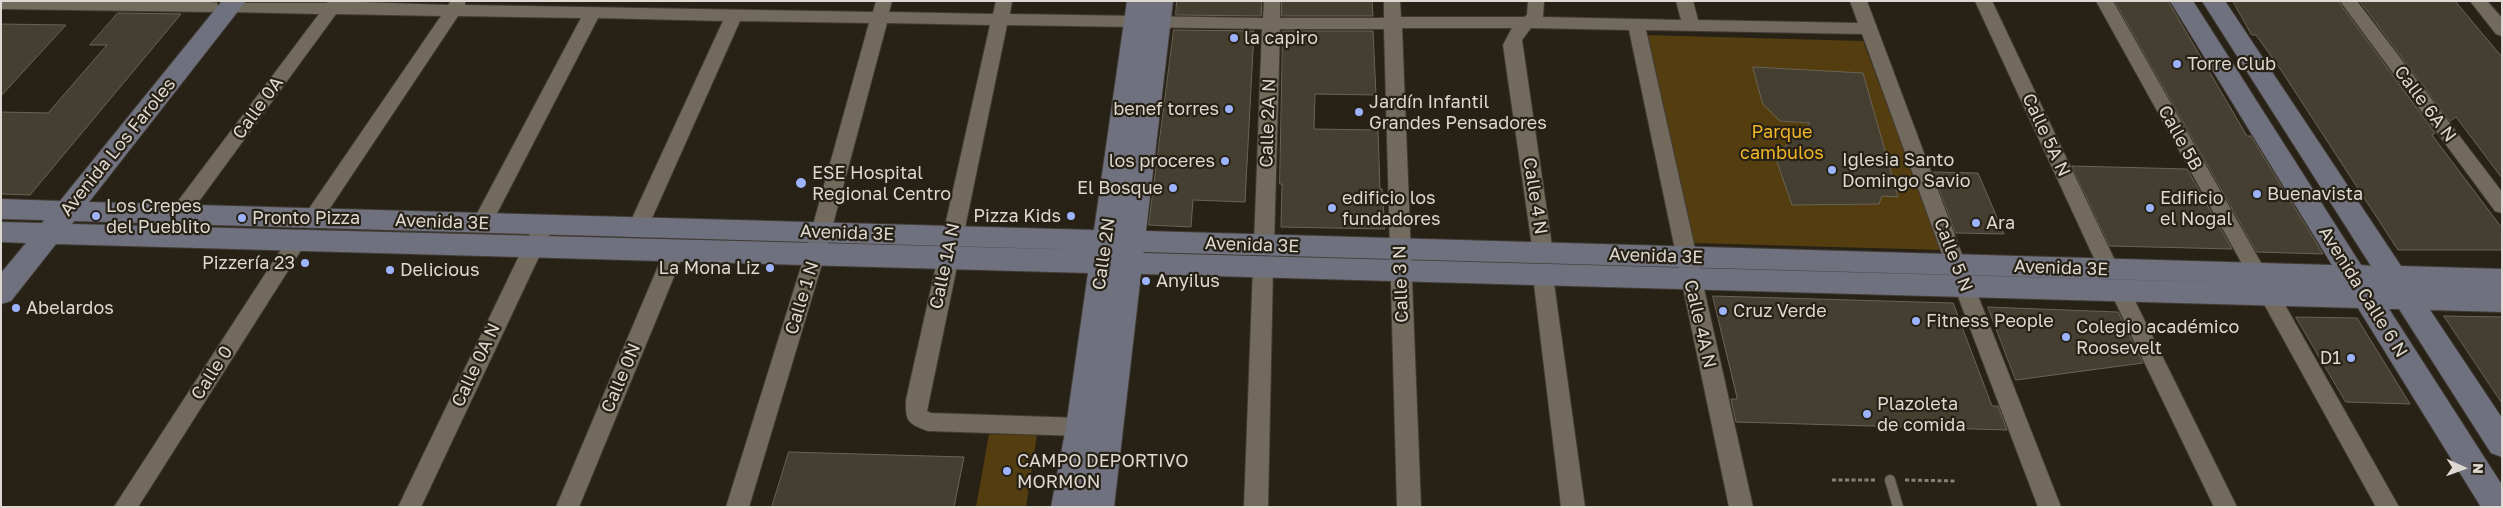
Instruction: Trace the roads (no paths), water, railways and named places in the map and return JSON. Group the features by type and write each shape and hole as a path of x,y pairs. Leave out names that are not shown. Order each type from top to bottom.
{"street":[{"name":"Calle 2A N","path":"1256,507 1272,1"},
{"name":"Calle 3 N","path":"1392,1 1409,507"},
{"name":"Calle 4 N","path":"1536,1 1535,17 1526,22 1513,36 1512,45 1543,264 1574,507"},
{"path":"1684,1 1691,25"},
{"name":"Calle 5 N","path":"1858,1 2050,507"},
{"name":"Calle 5A N","path":"1983,1 2114,280 2226,507"},
{"name":"Calle 5B","path":"2104,1 2388,507"},
{"name":"Avenida Calle 6 N","path":"2180,1 2498,507"},
{"name":"Avenida Calle 6 N","path":"2212,1 2502,444"},
{"name":"Calle 6A N","path":"2348,1 2502,206"},
{"path":"2478,1 2502,30"},
{"path":"1,4 456,6 592,13 670,8 734,15 882,9 1149,11 1271,24 1526,22 1868,29"},
{"name":"Avenida Los Faroles","path":"1,264 38,224 223,4"},
{"name":"Calle 0A","path":"180,214 334,5"},
{"name":"Calle 0","path":"125,507 306,229 456,6"},
{"name":"Calle 1 N","path":"737,507 819,243 882,9"},
{"name":"Calle 1A N","path":"1002,10 949,247 917,400 916,415 928,422 1081,426"},
{"name":"Calle 2N","path":"1098,507 1117,251 1149,11"},
{"path":"482,223 592,13"},
{"path":"638,227 734,15"},
{"name":"Calle 4A N","path":"1636,24 1687,268 1740,507"},
{"name":"Avenida 3E","path":"1,209 38,224 538,235 675,250 819,243"},
{"name":"Avenida 3E","path":"38,224 180,214 306,229 482,223 538,235 638,227 819,243 1400,261 2401,288 2502,280"},
{"name":"Avenida Los Faroles","path":"1,293 38,224"},
{"name":"Calle 0A N","path":"409,507 538,235"},
{"name":"Calle 0N","path":"566,507 675,250"},
{"name":"Calle 2N","path":"1067,507 1081,426 1117,251"},
{"name":"Avenida 3E","path":"1687,268 1796,260 1961,276"},
{"name":"Avenida 3E","path":"2401,288 2502,301"}],"lane":[{"path":"1890,480 1898,507"}],"place":[{"name":"la capiro","path":"1234,38"},
{"name":"Torre Club","path":"2177,64"},
{"name":"benef torres","path":"1229,109"},
{"name":"Jardín Infantil Grandes Pensadores","path":"1359,112"},
{"name":"los proceres","path":"1225,161"},
{"name":"Iglesia Santo Domingo Savio","path":"1832,170"},
{"name":"ESE Hospital Regional Centro","path":"801,183"},
{"name":"El Bosque","path":"1173,188"},
{"name":"Buenavista","path":"2257,194"},
{"name":"edificio los fundadores","path":"1332,208"},
{"name":"Edificio el Nogal","path":"2150,208"},
{"name":"Los Crepes del Pueblito","path":"96,216"},
{"name":"Pizza Kids","path":"1071,216"},
{"name":"Pronto Pizza","path":"242,218"},
{"name":"Ara","path":"1976,223"},
{"name":"Pizzería 23","path":"305,263"},
{"name":"La Mona Liz","path":"770,268"},
{"name":"Delicious","path":"390,270"},
{"name":"Anyilus","path":"1146,281"},
{"name":"Abelardos","path":"16,308"},
{"name":"Cruz Verde","path":"1723,311"},
{"name":"Fitness People","path":"1916,321"},
{"name":"Colegio académico Roosevelt","path":"2066,337"},
{"name":"D1","path":"2351,358"},
{"name":"Plazoleta de comida","path":"1867,414"},
{"name":"CAMPO DEPORTIVO MORMON","path":"1007,471"}],"park label":[{"name":"Parque cambulos","path":"1782,142"}]}
